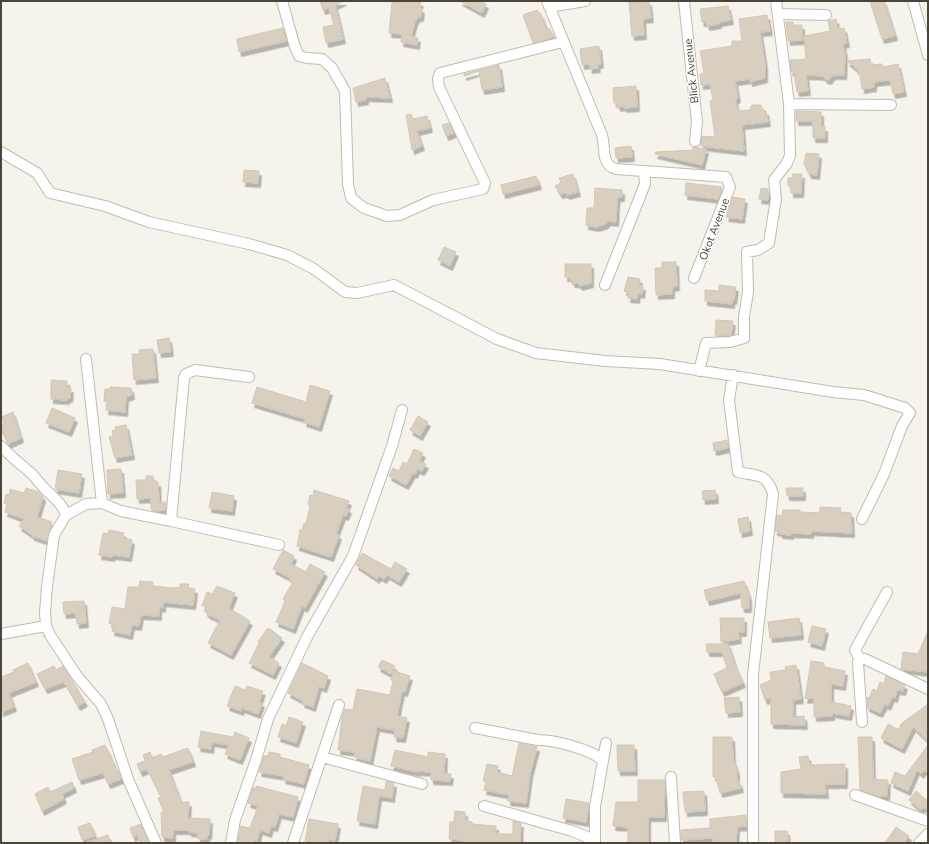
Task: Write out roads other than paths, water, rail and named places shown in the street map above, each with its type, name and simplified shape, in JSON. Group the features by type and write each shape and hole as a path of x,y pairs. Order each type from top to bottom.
{"street":[{"path":"282,1 299,56 307,58 322,58 332,68 345,91 348,184 350,198 364,208 387,216 400,215 433,200 483,189 485,183 439,87 438,79 440,73 563,42"},
{"path":"585,1 548,4 602,135 605,148 603,156 608,164 616,169 644,171 645,184 605,285"},
{"name":"Blick Avenue","path":"684,1 697,122 695,142"},
{"path":"699,370 706,343 730,342 744,338 744,317 748,292 747,252 758,250 769,243 776,199 774,180 787,163 790,155 789,104 776,1"},
{"path":"913,1 928,55"},
{"path":"778,14 826,15"},
{"path":"789,104 891,105"},
{"path":"1,152 37,173 50,193 105,206 150,222 249,244 287,255 314,269 345,292 368,292 394,285 497,339 536,353 605,361 660,364 833,392 864,395 905,408 910,413 902,426 884,474 862,519"},
{"name":"Okot Avenue","path":"644,171 726,177 729,180 730,187 694,278"},
{"path":"86,359 102,503"},
{"path":"171,521 184,378 186,374 195,370 249,377"},
{"path":"732,375 729,400 738,472 764,478 770,482 773,494 753,675 753,843"},
{"path":"231,843 235,820 256,760 268,719 307,637 353,556 392,446 402,410"},
{"path":"1,446 58,500 64,508 66,515"},
{"path":"156,843 128,779 108,719 100,704 77,676 46,626 45,613 47,586 54,535 66,515 86,504 102,503 121,511 279,545"},
{"path":"862,722 858,662 860,659 856,650 887,592"},
{"path":"1,634 46,626"},
{"path":"860,659 865,659 928,689"},
{"path":"293,843 338,705"},
{"path":"475,728 538,740 548,740 593,753 603,760"},
{"path":"594,843 595,807 606,743"},
{"path":"322,757 422,784"},
{"path":"671,777 675,843"},
{"path":"855,795 928,821"},
{"path":"484,806 572,831 587,837 594,843"},
{"path":"918,843 928,834"}]}
